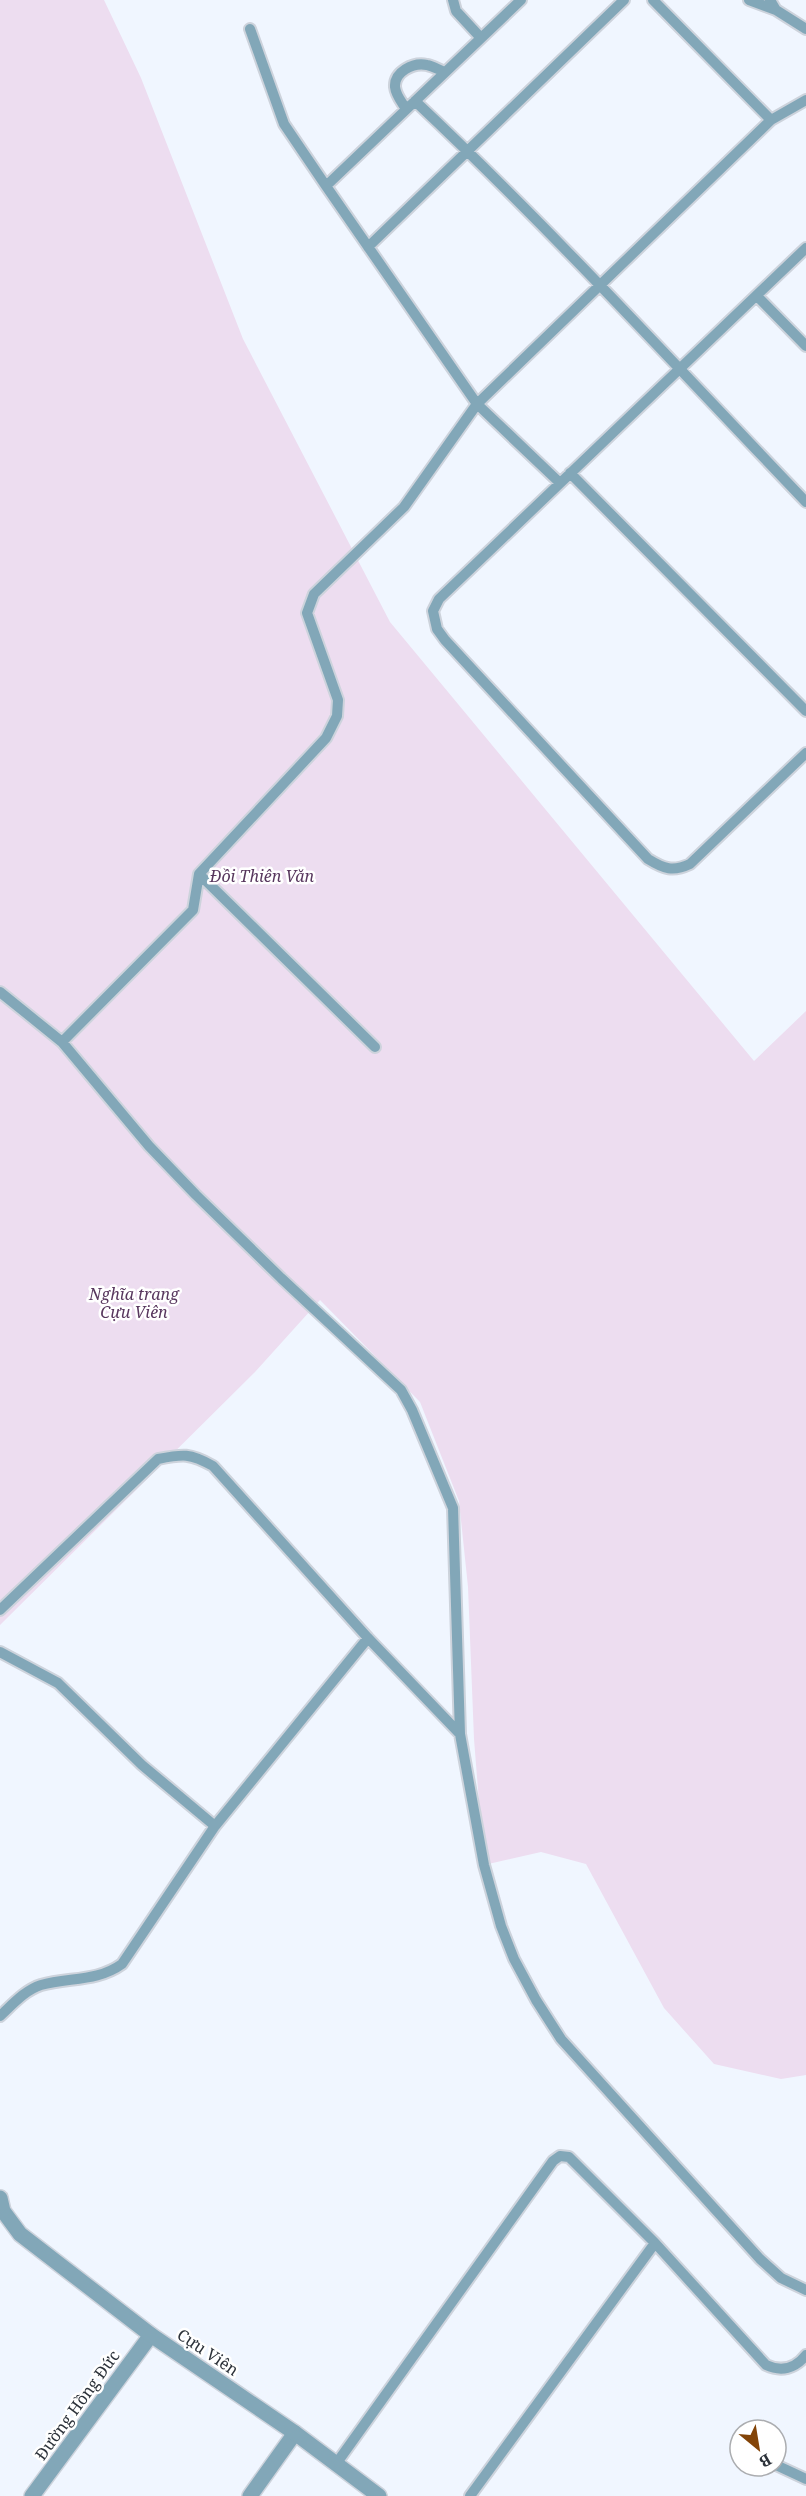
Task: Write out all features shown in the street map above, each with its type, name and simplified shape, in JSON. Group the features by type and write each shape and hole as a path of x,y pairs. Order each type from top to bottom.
{"street":[{"name":"Cựu Viên","path":"0,2198 3,2211 20,2234 151,2335 295,2433 380,2496"},
{"name":"Đường Hồng Đức","path":"32,2496 151,2335"},
{"path":"250,2496 295,2433"}],"lane":[{"path":"453,0 456,11 481,38"},
{"path":"326,186 521,0"},
{"path":"369,247 624,0"},
{"path":"653,0 771,120"},
{"path":"749,0 773,5 806,29"},
{"path":"250,29 284,124 326,186 477,404 560,483"},
{"path":"406,109 395,87 396,79 401,72 416,64 426,64 445,72"},
{"path":"62,1042 193,910 199,874 326,738 337,716 338,700 307,613 314,594 404,507 477,404 771,120 806,100"},
{"path":"415,101 469,151 600,284 806,502"},
{"path":"806,249 439,599 433,611 437,629 445,640 648,860 659,866 677,870 690,864 806,753"},
{"path":"758,297 806,346"},
{"path":"570,473 806,711"},
{"path":"199,874 375,1047"},
{"path":"0,992 62,1042 149,1146 196,1195 400,1390 412,1410 453,1508 460,1734 490,1885 514,1959 561,2039 760,2259 781,2278 806,2290"},
{"path":"0,1610 158,1459 185,1454 213,1466 368,1638 460,1734"},
{"path":"0,2016 31,1990 42,1985 99,1977 122,1964 215,1826 368,1638"},
{"path":"0,1652 58,1683 142,1765 215,1826"},
{"path":"336,2464 553,2161 560,2156 570,2157 655,2243 766,2365 776,2369 790,2368 806,2355"},
{"path":"470,2496 655,2243"},
{"path":"788,2471 806,2479"}],"green space":[{"name":"Đồi Thiên Văn","path":"0,0 104,0 141,78 243,339 390,622 754,1061 806,1011 806,2075 781,2079 714,2064 664,2008 586,1864 541,1852 484,1865 474,1739 468,1587 459,1501 420,1402 320,1300 255,1372 0,1625"}],"park label":[{"name":"Nghĩa trang Cựu Viên","path":"134,1303"}]}
